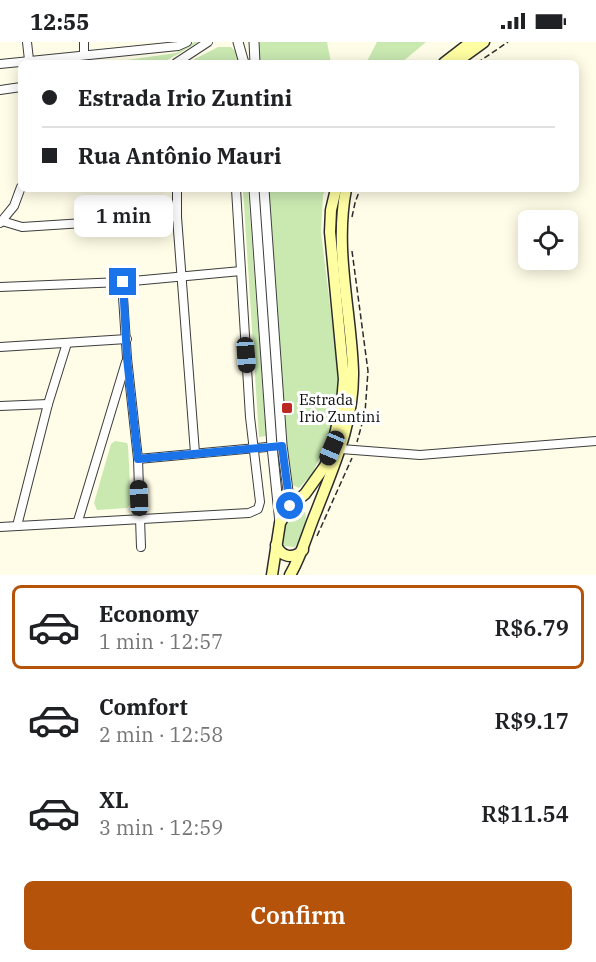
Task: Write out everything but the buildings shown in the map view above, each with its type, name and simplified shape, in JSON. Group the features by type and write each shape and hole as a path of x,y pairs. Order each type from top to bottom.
{"main road":[{"path":"448,60 471,42"},
{"path":"459,60 484,42"},
{"path":"272,575 280,523 325,466 332,448 342,403 344,379 330,232 331,210 335,192"},
{"path":"290,575 303,550 341,449 353,389 341,255 342,208 345,192"},
{"path":"292,505 304,504 315,514"},
{"path":"276,545 285,555 295,556 303,550"}],"street":[{"path":"27,42 29,60 110,53 139,46 178,46 187,42"},
{"path":"84,42 84,55"},
{"path":"181,60 208,42"},
{"path":"238,42 243,60"},
{"path":"254,42 255,60"},
{"path":"110,53 111,60"},
{"path":"0,64 18,62"},
{"path":"0,90 18,87"},
{"path":"19,192 14,206 1,222 22,227 177,217"},
{"path":"177,192 195,453"},
{"path":"0,526 249,513 258,508 260,502 250,417 236,192"},
{"path":"254,192 272,446 280,523"},
{"path":"264,192 282,446 292,505"},
{"path":"0,287 123,282 241,271"},
{"path":"123,282 127,358 138,459 141,548"},
{"path":"0,348 127,339"},
{"path":"17,526 48,404 67,343"},
{"path":"78,521 127,358"},
{"path":"0,406 48,404"},
{"path":"341,449 420,455 596,441"},
{"path":"138,459 282,446"}],"path":[{"path":"481,60 508,42"}],"green space":[{"path":"194,42 199,42 167,60 127,60 176,53"},
{"path":"258,42 327,42 330,60 260,60"},
{"path":"377,42 426,42 405,60 368,60"},
{"path":"218,47 231,47 238,54 239,60 193,60"},
{"path":"243,192 248,192 266,436 259,437"},
{"path":"269,192 324,192 321,232 339,378 335,411 327,442 312,474 299,488 290,484"},
{"path":"115,441 127,443 128,446 131,504 127,508 97,510 94,503 111,444"},
{"path":"298,509 305,512 306,516 302,535 295,547 283,546 282,536 287,519"}],"place":[{"name":"Estrada Irio Zuntini","path":"287,408"}],"route":[{"path":"123,282 127,358 138,459 282,446 290,506"}]}
